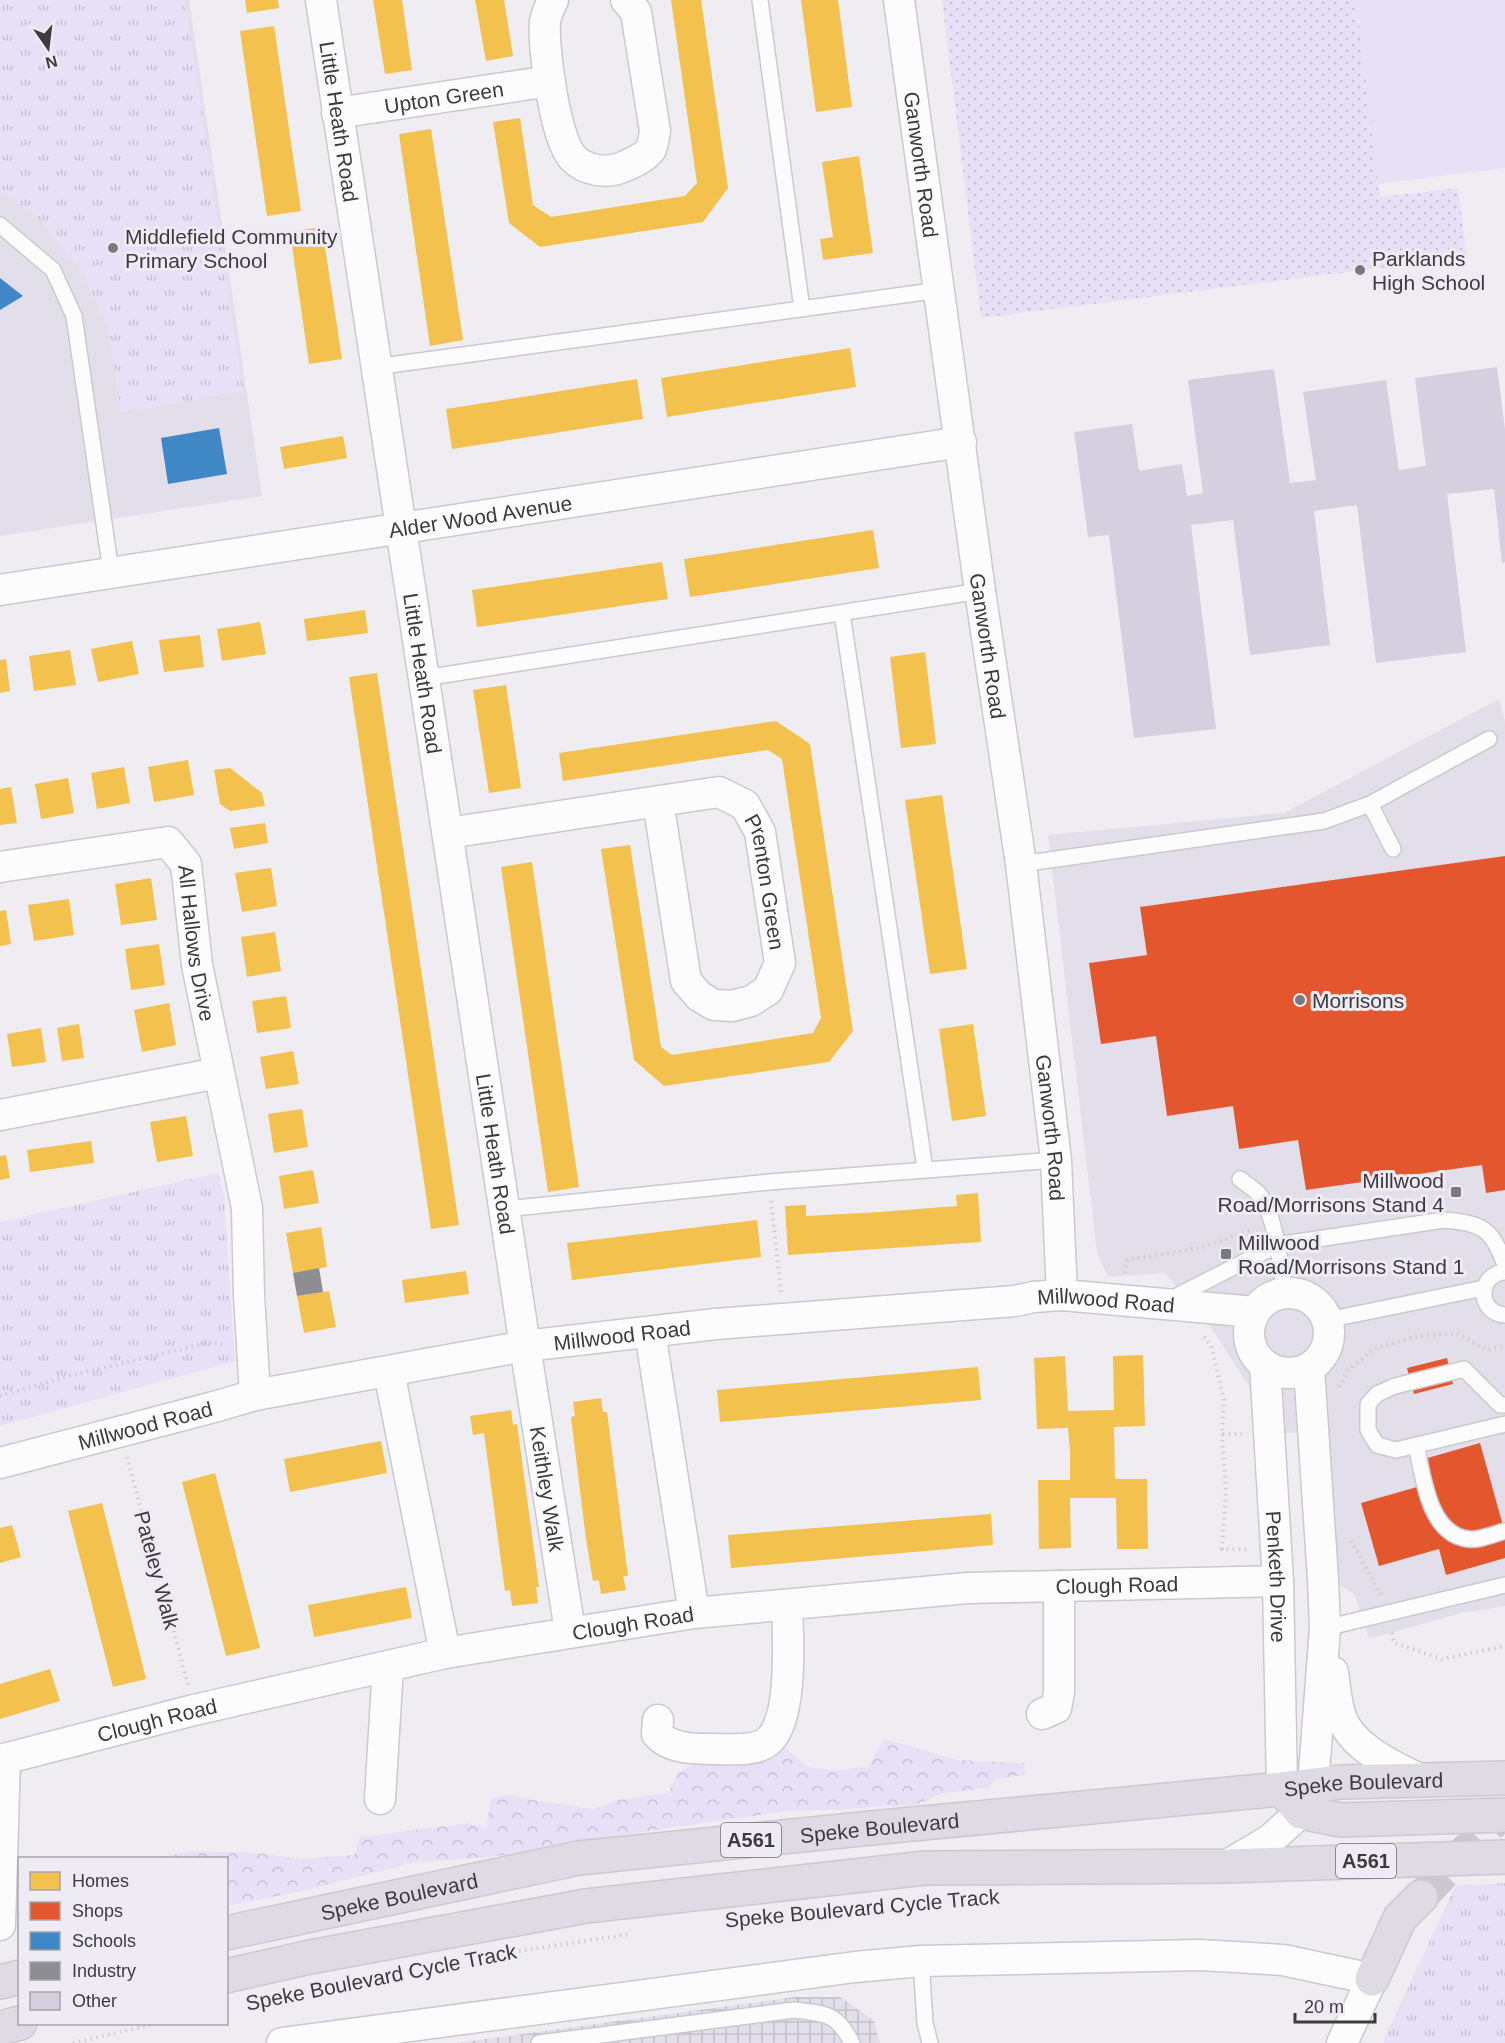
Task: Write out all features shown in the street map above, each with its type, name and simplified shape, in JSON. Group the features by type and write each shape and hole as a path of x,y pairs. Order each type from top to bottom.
{"highway":[{"name":"Speke Boulevard","path":"228,1933 579,1858 871,1828 1299,1796 1341,1782 1505,1778"},
{"name":"A561","path":"1299,1796 1341,1820 1505,1815"},
{"name":"Speke Boulevard","path":"228,1976 310,1957 586,1906 925,1868 1226,1866 1505,1857"},
{"path":"1372,1978 1401,1918 1421,1896"},
{"path":"0,1982 18,1978"},
{"path":"0,2028 18,2024"}],"street":[{"name":"Little Heath Road","path":"321,0 525,1346"},
{"path":"553,0 545,20 553,101 572,157 586,168 602,171 620,168 635,162 651,149 655,131 636,12 626,0"},
{"name":"Ganworth Road","path":"898,0 980,591 1021,864 1056,1160 1062,1295"},
{"name":"Upton Green","path":"337,113 550,81"},
{"name":"Alder Wood Avenue","path":"0,590 961,442"},
{"name":"Prenton Green","path":"448,833 658,801 719,792 745,805 760,832 780,963 768,990 751,1001 732,1006 714,1005 699,996 686,981 658,801"},
{"name":"All Hallows Drive","path":"0,867 168,843 186,864 197,965 247,1208 255,1395"},
{"path":"0,1116 218,1073"},
{"path":"1255,1312 1264,1302 1285,1293 1299,1294 1312,1300 1322,1309 1327,1320 1329,1333 1327,1347 1309,1368 1296,1372 1282,1372 1265,1365"},
{"name":"Millwood Road","path":"0,1463 255,1395 525,1346 716,1324 1015,1301 1062,1295 1255,1312"},
{"name":"Penketh Drive","path":"1255,1312 1249,1328 1250,1341 1256,1354 1265,1365 1278,1581 1299,1796"},
{"path":"650,1332 694,1613"},
{"name":"Keithley Walk","path":"525,1346 570,1631"},
{"path":"1309,1368 1325,1628 1340,1716 1358,1742 1388,1764 1422,1780"},
{"path":"389,1372 445,1653"},
{"name":"Clough Road","path":"2,1760 194,1710 445,1653 570,1631 694,1613 968,1588 1278,1581"},
{"path":"1042,1714 1056,1708 1059,1693 1059,1586"},
{"path":"658,1720 657,1734 665,1742 682,1746 726,1749 752,1748 766,1743 776,1732 790,1670 788,1605"},
{"path":"1226,1866 1270,1840 1299,1796 1325,1628"},
{"path":"381,1799 388,1666"},
{"path":"0,1924 2,1760"},
{"path":"282,2043 855,1967 921,1961 1200,1955 1283,1960 1372,1978 1342,2043"}],"lane":[{"path":"760,0 802,309"},
{"path":"0,225 52,270 74,316 111,572"},
{"path":"375,368 940,290"},
{"path":"424,678 980,591"},
{"path":"842,613 925,1170"},
{"path":"1021,864 1324,821 1370,804 1489,739"},
{"path":"1370,804 1393,849"},
{"path":"505,1209 770,1182 1056,1160"},
{"path":"1240,1179 1260,1194 1268,1210 1285,1293"},
{"path":"1162,1304 1277,1245 1444,1220 1471,1222 1491,1235 1505,1265"},
{"path":"1505,1272 1493,1275 1484,1288 1484,1301 1488,1307 1494,1312 1505,1315"},
{"path":"1327,1320 1484,1288"},
{"path":"1505,1405 1500,1405 1464,1369 1395,1386 1377,1394 1368,1404 1368,1430 1377,1445 1396,1450 1505,1424"},
{"path":"1416,1445 1428,1497 1439,1522 1452,1533 1468,1540 1505,1531"},
{"path":"1325,1628 1505,1585"},
{"path":"921,1961 925,2023 930,2043"},
{"path":"539,2043 794,2010 829,2014 846,2032 852,2043"}],"path":[{"path":"770,1182 784,1318"},
{"path":"0,1396 61,1378 211,1342 252,1351"},
{"name":"Pateley Walk","path":"120,1431 194,1710"},
{"path":"1349,1534 1351,1545 1383,1598 1389,1613 1394,1643 1442,1659 1505,1646"},
{"name":"Speke Boulevard Cycle Track","path":"911,1902 935,1900"},
{"name":"Speke Boulevard Cycle Track","path":"517,1952 632,1933"},
{"path":"73,2043 151,2025"}],"shaded area":[{"name":"Middlefield Community Primary School","path":"0,0 189,0 262,496 0,536"},
{"path":"1499,699 1505,722 1505,1606 1461,1613 1369,1639 1355,1595 1337,1583 1327,1431 1260,1434 1249,1386 1212,1329 1165,1273 1108,1277 1097,1253 1048,835 1284,813"},
{"path":"795,1997 840,1997 874,2021 880,2043 456,2043"}],"green space":[{"path":"0,0 185,0 243,391 121,413 108,326 79,268 32,212 0,192"},
{"path":"942,0 1356,0 1380,197 1458,188 1467,257 981,318"},
{"path":"1356,0 1505,0 1505,168 1378,184"},
{"path":"218,1173 224,1196 235,1361 0,1426 0,1222"},
{"path":"883,1740 957,1760 1024,1763 1026,1775 994,1779 990,1788 943,1793 915,1805 794,1810 491,1857 416,1862 306,1890 228,1906 228,1857 163,1857 192,1851 257,1853 301,1859 354,1855 360,1837 468,1823 486,1828 491,1799 506,1794 593,1809 618,1800 669,1793 676,1775 706,1756 767,1756 784,1746 807,1767 837,1770 869,1766"},
{"path":"1505,1883 1505,2043 1384,2043 1455,1886"}],"building: Homes":[{"path":"245,0 278,0 279,8 247,13"},
{"path":"373,0 402,0 412,70 385,74"},
{"path":"475,0 504,0 513,56 486,61"},
{"path":"671,0 701,0 728,188 703,222 540,247 509,223 493,122 520,118 533,205 551,217 685,196 697,183"},
{"path":"801,0 838,0 852,107 816,112"},
{"path":"274,26 301,211 267,216 240,31"},
{"path":"431,129 463,340 430,346 399,134"},
{"path":"859,156 873,253 823,260 820,239 833,237 822,162"},
{"path":"322,227 342,359 309,364 290,232"},
{"path":"850,348 856,387 667,417 661,378"},
{"path":"637,379 643,419 452,449 446,409"},
{"path":"343,436 347,458 284,469 280,447"},
{"path":"873,530 879,568 690,597 684,559"},
{"path":"662,562 668,599 477,627 472,590"},
{"path":"365,610 368,633 307,641 304,619"},
{"path":"260,622 266,654 222,661 217,629"},
{"path":"200,635 204,667 164,672 159,640"},
{"path":"132,641 139,674 98,682 91,649"},
{"path":"70,650 76,685 34,691 29,656"},
{"path":"925,652 936,744 901,748 890,657"},
{"path":"6,659 10,691 0,693 0,660"},
{"path":"377,673 459,1225 431,1229 349,677"},
{"path":"506,685 521,788 489,793 473,690"},
{"path":"776,721 810,744 853,1031 829,1062 664,1086 634,1060 601,849 630,845 661,1047 672,1055 813,1033 821,1018 782,759 768,750 563,781 559,753"},
{"path":"188,760 194,795 154,802 148,767"},
{"path":"124,767 130,803 97,809 91,773"},
{"path":"230,768 262,793 265,806 230,811 220,804 214,770"},
{"path":"68,778 74,813 41,819 35,784"},
{"path":"11,787 17,823 0,825 0,789"},
{"path":"942,795 967,969 930,974 905,800"},
{"path":"265,823 268,843 234,849 230,828"},
{"path":"532,862 579,1187 548,1192 501,867"},
{"path":"271,868 277,906 242,912 235,873"},
{"path":"151,878 157,920 121,925 115,884"},
{"path":"69,899 74,935 34,941 28,905"},
{"path":"6,910 11,944 0,946 0,911"},
{"path":"275,932 281,971 247,977 241,937"},
{"path":"159,944 165,985 131,990 125,949"},
{"path":"286,996 291,1028 257,1033 252,1001"},
{"path":"169,1003 176,1045 142,1052 134,1010"},
{"path":"79,1024 84,1058 62,1061 57,1028"},
{"path":"973,1024 986,1116 952,1121 939,1029"},
{"path":"41,1028 46,1062 12,1067 7,1034"},
{"path":"293,1051 299,1084 266,1089 260,1057"},
{"path":"302,1109 308,1147 274,1153 268,1114"},
{"path":"186,1116 193,1156 157,1162 150,1122"},
{"path":"91,1141 94,1163 30,1172 27,1150"},
{"path":"6,1155 10,1178 0,1180 0,1156"},
{"path":"313,1170 319,1203 284,1209 279,1176"},
{"path":"978,1193 981,1242 788,1255 785,1206 806,1205 806,1216 880,1212 957,1206 956,1195"},
{"path":"757,1220 761,1257 572,1280 567,1243"},
{"path":"321,1227 327,1267 293,1273 286,1233"},
{"path":"466,1271 469,1294 405,1303 402,1280"},
{"path":"329,1291 336,1327 304,1333 297,1296"},
{"path":"1143,1355 1145,1426 1114,1427 1115,1479 1147,1479 1148,1549 1117,1549 1116,1498 1070,1498 1071,1548 1039,1549 1038,1480 1070,1480 1070,1451 1068,1428 1037,1429 1034,1358 1065,1356 1068,1411 1114,1410 1113,1356"},
{"path":"978,1367 981,1400 720,1422 717,1390"},
{"path":"601,1398 603,1412 607,1412 628,1576 623,1576 626,1590 601,1594 599,1580 593,1581 571,1417 575,1416 573,1402"},
{"path":"511,1410 513,1425 517,1424 539,1587 536,1587 538,1603 512,1606 510,1590 505,1591 484,1433 473,1435 470,1416"},
{"path":"381,1441 387,1473 290,1492 284,1459"},
{"path":"215,1473 260,1648 226,1656 182,1482"},
{"path":"102,1503 146,1679 113,1687 68,1511"},
{"path":"991,1514 993,1545 731,1568 728,1535"},
{"path":"12,1525 21,1557 0,1563 0,1528"},
{"path":"406,1587 412,1618 314,1637 308,1605"},
{"path":"50,1669 60,1701 0,1719 0,1684"}],"building: Shops":[{"name":"Morrisons","path":"1505,856 1505,1190 1486,1193 1482,1165 1306,1190 1298,1140 1239,1149 1233,1106 1167,1116 1156,1036 1101,1044 1089,963 1147,955 1140,907"},
{"path":"1447,1358 1453,1384 1414,1394 1407,1368"},
{"path":"1480,1443 1505,1533 1505,1558 1446,1575 1439,1549 1379,1566 1361,1503 1424,1485 1417,1461"}],"building: Schools":[{"path":"0,278 23,296 0,310"},
{"path":"219,428 227,474 168,484 161,438"}],"building: Industry":[{"path":"319,1268 323,1292 297,1296 293,1273"}],"building: Other":[{"path":"1497,367 1505,430 1505,562 1502,563 1494,489 1447,494 1466,652 1376,663 1357,505 1314,511 1330,645 1250,655 1233,520 1191,525 1216,729 1134,738 1109,535 1088,537 1074,432 1132,424 1139,471 1182,464 1187,496 1203,493 1188,380 1274,369 1290,483 1316,480 1303,392 1386,380 1399,470 1426,466 1415,378"}],"tunnel":[{"path":"1421,1897 1505,1810"}],"place":[{"name":"Middlefield Community Primary School","path":"113,248"},
{"name":"Parklands High School","path":"1360,270"},
{"name":"Morrisons","path":"1300,1000"},
{"name":"Millwood Road/Morrisons Stand 4","path":"1456,1192"},
{"name":"Millwood Road/Morrisons Stand 1","path":"1226,1254"}]}
